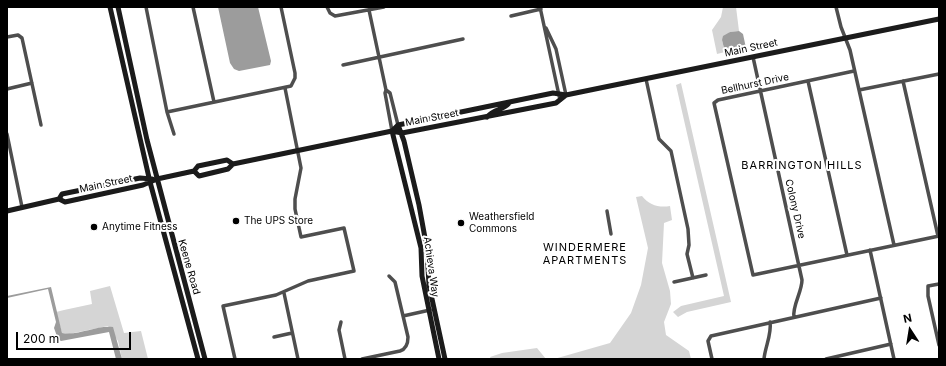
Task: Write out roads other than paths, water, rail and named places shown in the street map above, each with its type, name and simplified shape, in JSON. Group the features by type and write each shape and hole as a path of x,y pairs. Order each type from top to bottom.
{"main road":[{"name":"Keene Road","path":"110,7 150,180 198,359"},
{"name":"Keene Road","path":"118,7 157,179 205,359"},
{"name":"Main Street","path":"392,131 398,125 509,102 558,94 566,95 939,19"},
{"name":"Main Street","path":"194,171 199,176 228,169 233,164 298,150 392,131 402,133 556,103 566,95"},
{"path":"487,117 492,112 506,106 509,102"},
{"name":"Achieva Way","path":"398,125 402,133 419,205 427,249 429,285 445,359"},
{"name":"Achieva Way","path":"392,131 421,248 422,276 439,359"},
{"name":"Main Street","path":"59,199 62,194 140,178 150,180 157,179 194,171 198,166 227,160 233,164"},
{"name":"Main Street","path":"7,210 59,199 65,202 144,185 150,180"}],"street":[{"path":"146,7 167,112 174,134"},
{"path":"193,7 214,102"},
{"path":"167,112 285,88 294,83 295,73 281,7"},
{"path":"327,7 335,16 384,7"},
{"path":"836,7 859,90 894,245"},
{"path":"511,16 541,8 546,26 556,49 566,95"},
{"path":"369,10 386,90 385,93 392,131"},
{"path":"546,26 548,48 560,100"},
{"path":"7,37 18,36 22,38 42,125"},
{"path":"343,65 463,39"},
{"name":"Colony Drive","path":"753,57 799,265 802,288 794,311 794,317"},
{"name":"Bellhurst Drive","path":"799,265 753,274 714,103 854,71"},
{"path":"859,90 939,74"},
{"path":"646,79 659,139 671,151 688,229 689,245 687,254 693,278"},
{"path":"808,81 847,255"},
{"path":"799,265 938,236 903,81"},
{"path":"7,89 32,83"},
{"path":"235,359 223,306 284,292 308,281 354,272 344,228 301,237 295,209 295,199 301,168 285,88"},
{"path":"386,90 390,93 398,125"},
{"path":"7,134 22,207"},
{"path":"607,211 611,234"},
{"path":"870,250 894,359"},
{"path":"674,282 706,275"},
{"path":"362,359 400,351 404,348 408,340 395,282 389,276"},
{"path":"939,284 928,286 928,296 939,345"},
{"path":"284,292 298,359"},
{"path":"712,359 709,337 881,298"},
{"path":"402,316 434,308"},
{"path":"341,322 339,330 345,359"},
{"path":"764,359 765,349 771,329 770,322"},
{"path":"274,337 292,333"},
{"path":"826,359 891,344"}],"place":[{"name":"The UPS Store","path":"236,221"},
{"name":"Weathersfield Commons","path":"461,223"},
{"name":"Anytime Fitness","path":"94,227"}],"district":[{"name":"BARRINGTON HILLS","path":"802,166"},
{"name":"WINDERMERE APARTMENTS","path":"585,254"}]}
